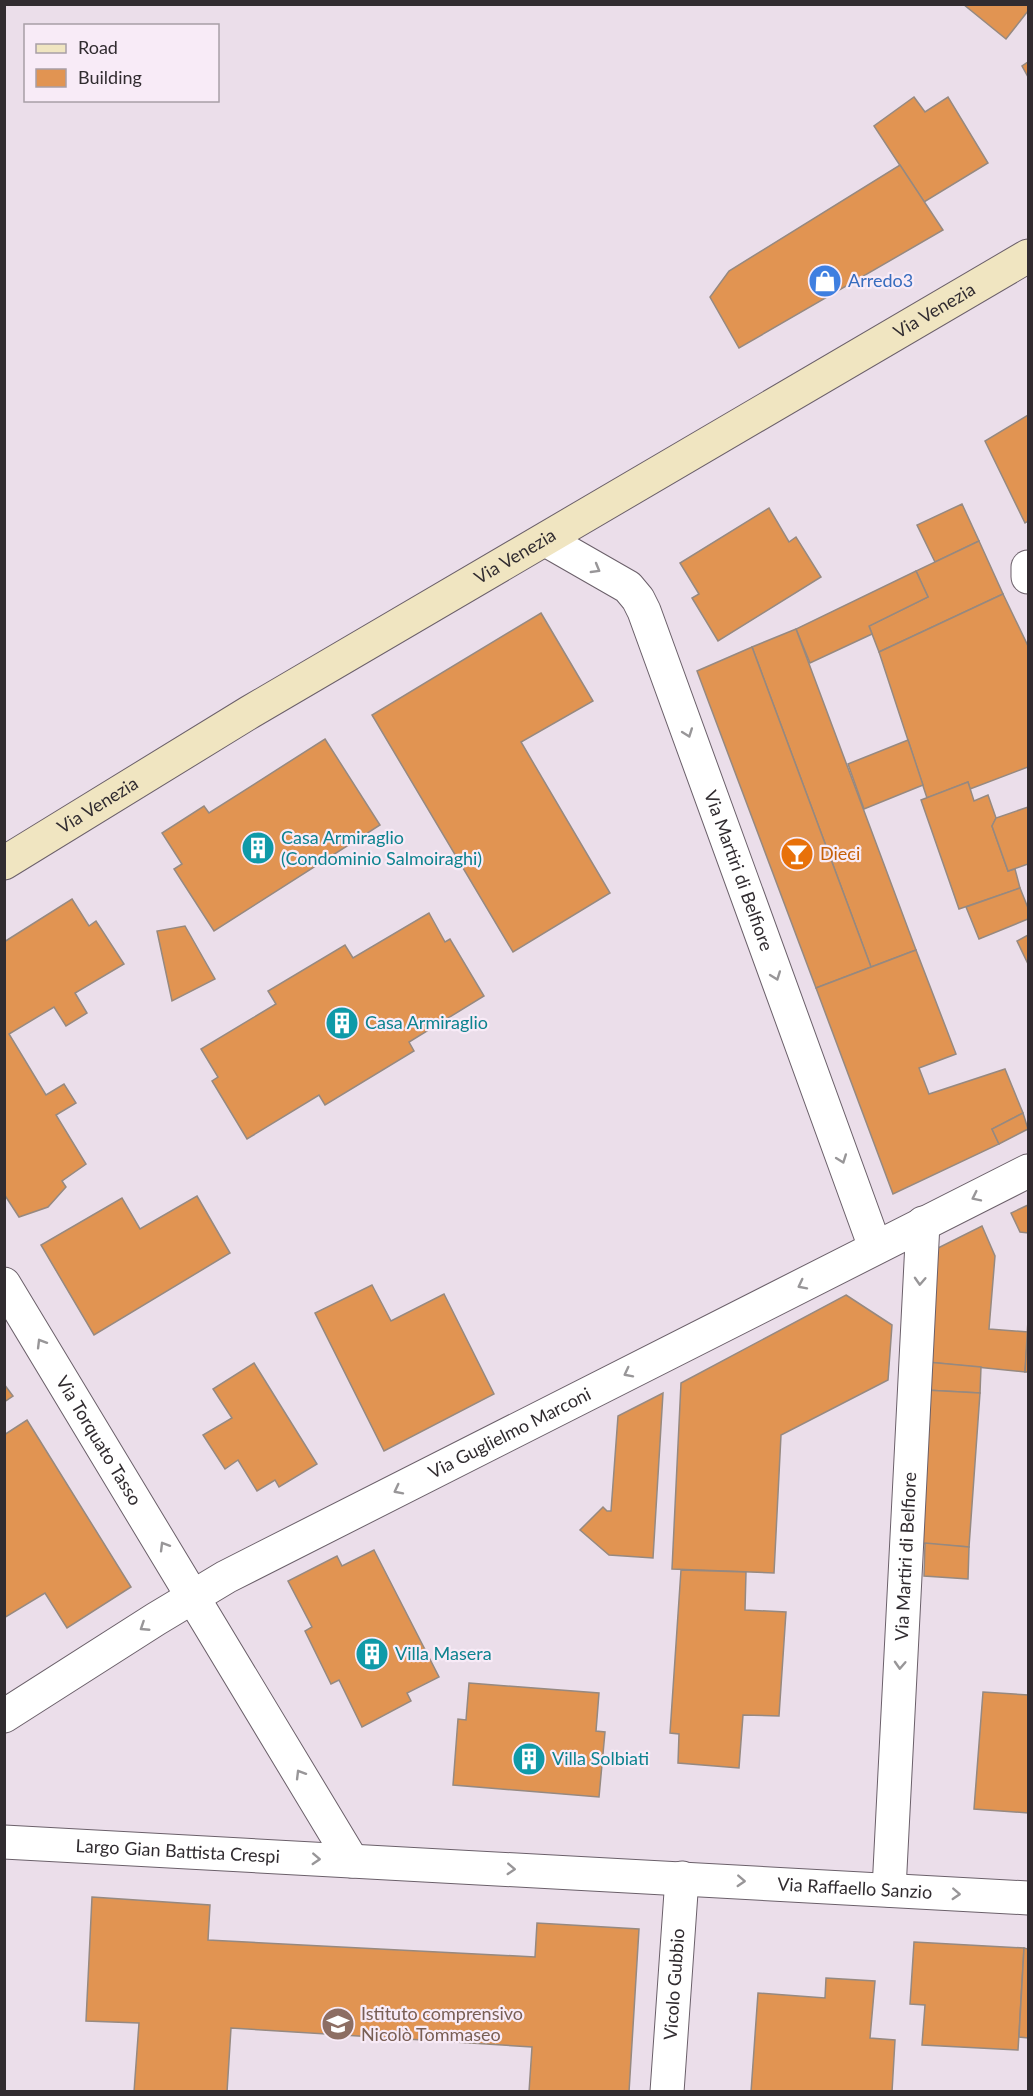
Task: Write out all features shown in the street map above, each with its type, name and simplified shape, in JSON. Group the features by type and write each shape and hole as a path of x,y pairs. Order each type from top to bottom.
{"street":[{"name":"Via Venezia","path":"4,863 250,711 1029,256"},
{"name":"Via Martiri di Belfiore","path":"546,540 628,587 638,598 875,1247"},
{"path":"1029,567 1029,577"},
{"name":"Via Guglielmo Marconi","path":"4,1716 232,1574 1029,1171"},
{"name":"Via Martiri di Belfiore","path":"888,1890 923,1223"},
{"name":"Via Torquato Tasso","path":"4,1284 194,1596"},
{"path":"194,1596 352,1861"},
{"name":"Largo Gian Battista Crespi","path":"4,1842 682,1878"},
{"name":"Via Raffaello Sanzio","path":"682,1878 1029,1898"},
{"name":"Vicolo Gubbio","path":"667,2091 682,1878"}],"building":[{"path":"963,4 1028,4 1028,11 1006,39"},
{"path":"1028,62 1028,77 1022,66"},
{"path":"914,97 925,112 948,97 988,163 924,202 874,126"},
{"path":"900,165 943,230 739,348 710,297 729,271"},
{"path":"1028,415 1028,521 1025,523 985,441"},
{"path":"962,504 979,541 935,562 917,525"},
{"path":"769,508 789,542 796,537 821,577 718,641 692,598 699,594 680,563"},
{"path":"979,541 1003,594 879,652 869,626 928,597 916,571"},
{"path":"916,571 928,597 869,626 872,634 810,663 796,629"},
{"path":"1003,594 1028,646 1028,767 970,789 968,782 927,798 879,652"},
{"path":"541,613 593,701 521,742 610,893 513,952 372,715"},
{"path":"796,629 916,950 871,967 752,647"},
{"name":"Dieci","path":"752,647 871,967 816,988 697,671"},
{"name":"Casa Armiraglio (Condominio Salmoiraghi)","path":"325,739 380,825 214,931 174,869 182,864 162,833 204,806 209,813"},
{"path":"908,740 923,785 864,809 848,764"},
{"path":"968,782 974,801 988,795 996,818 992,826 1008,871 1015,869 1020,888 959,909 921,800"},
{"path":"1028,807 1028,864 1008,871 992,826 996,818"},
{"path":"1020,888 1028,908 1028,919 979,939 966,907"},
{"path":"72,899 89,926 96,921 124,964 75,993 87,1013 66,1026 54,1007 9,1034 46,1095 64,1084 76,1103 56,1115 86,1164 62,1181 66,1187 48,1207 19,1217 4,1194 4,942"},
{"name":"Casa Armiraglio","path":"429,913 445,942 450,939 484,996 409,1042 414,1051 325,1105 319,1095 247,1139 212,1081 218,1077 201,1049 276,1004 268,991 345,945 353,958"},
{"path":"185,926 215,979 172,1001 157,931"},
{"path":"1028,935 1028,964 1017,941"},
{"path":"916,950 956,1054 919,1068 929,1094 1005,1069 1023,1113 992,1129 999,1144 893,1194 816,988"},
{"path":"1023,1113 1028,1129 999,1144 992,1129"},
{"path":"197,1196 230,1253 94,1335 41,1245 122,1198 140,1229"},
{"path":"1028,1205 1028,1233 1020,1232 1011,1213"},
{"path":"982,1226 995,1256 989,1329 1028,1332 1025,1372 927,1362 936,1249"},
{"path":"372,1285 391,1321 444,1294 494,1394 384,1451 315,1313"},
{"path":"846,1295 892,1325 888,1380 781,1435 774,1573 672,1569 681,1383"},
{"path":"1028,1320 1028,1372 1025,1372"},
{"path":"927,1362 981,1367 980,1393 925,1390"},
{"path":"254,1363 317,1464 279,1487 275,1480 257,1491 238,1460 225,1469 203,1435 232,1418 213,1389"},
{"path":"4,1384 13,1396 4,1402"},
{"path":"925,1390 980,1393 969,1547 914,1543"},
{"path":"663,1393 653,1558 609,1555 580,1530 603,1507 611,1511 618,1416"},
{"path":"27,1420 131,1587 67,1628 45,1593 4,1618 4,1435"},
{"path":"925,1543 969,1547 968,1579 924,1576"},
{"name":"Villa Masera","path":"374,1550 439,1677 407,1693 411,1701 362,1727 339,1680 331,1684 305,1631 312,1627 288,1581 337,1556 342,1566"},
{"path":"681,1570 746,1572 745,1610 786,1612 779,1716 743,1715 739,1768 678,1763 679,1734 670,1733"},
{"name":"Villa Solbiati","path":"469,1683 599,1693 596,1731 605,1732 599,1797 453,1785 458,1719 466,1720"},
{"path":"983,1692 1028,1695 1028,1813 974,1809"},
{"name":"Istituto comprensivo Nicolò Tommaseo","path":"92,1897 210,1905 208,1940 535,1957 537,1923 639,1929 629,2092 529,2092 532,2047 231,2028 227,2092 134,2092 139,2023 86,2021"},
{"path":"914,1942 1024,1948 1018,2050 922,2045 925,2005 910,2004"},
{"path":"1024,1948 1028,1949 1028,2038 1019,2037"},
{"path":"826,1978 875,1981 870,2038 895,2040 892,2092 751,2092 758,1993 825,1998"}],"place":[{"name":"Arredo3","path":"825,281"},
{"name":"Casa Armiraglio (Condominio Salmoiraghi)","path":"258,848"},
{"name":"Dieci","path":"797,854"},
{"name":"Casa Armiraglio","path":"342,1023"},
{"name":"Villa Masera","path":"372,1654"},
{"name":"Villa Solbiati","path":"529,1759"},
{"name":"Istituto comprensivo Nicolò Tommaseo","path":"338,2024"}]}
